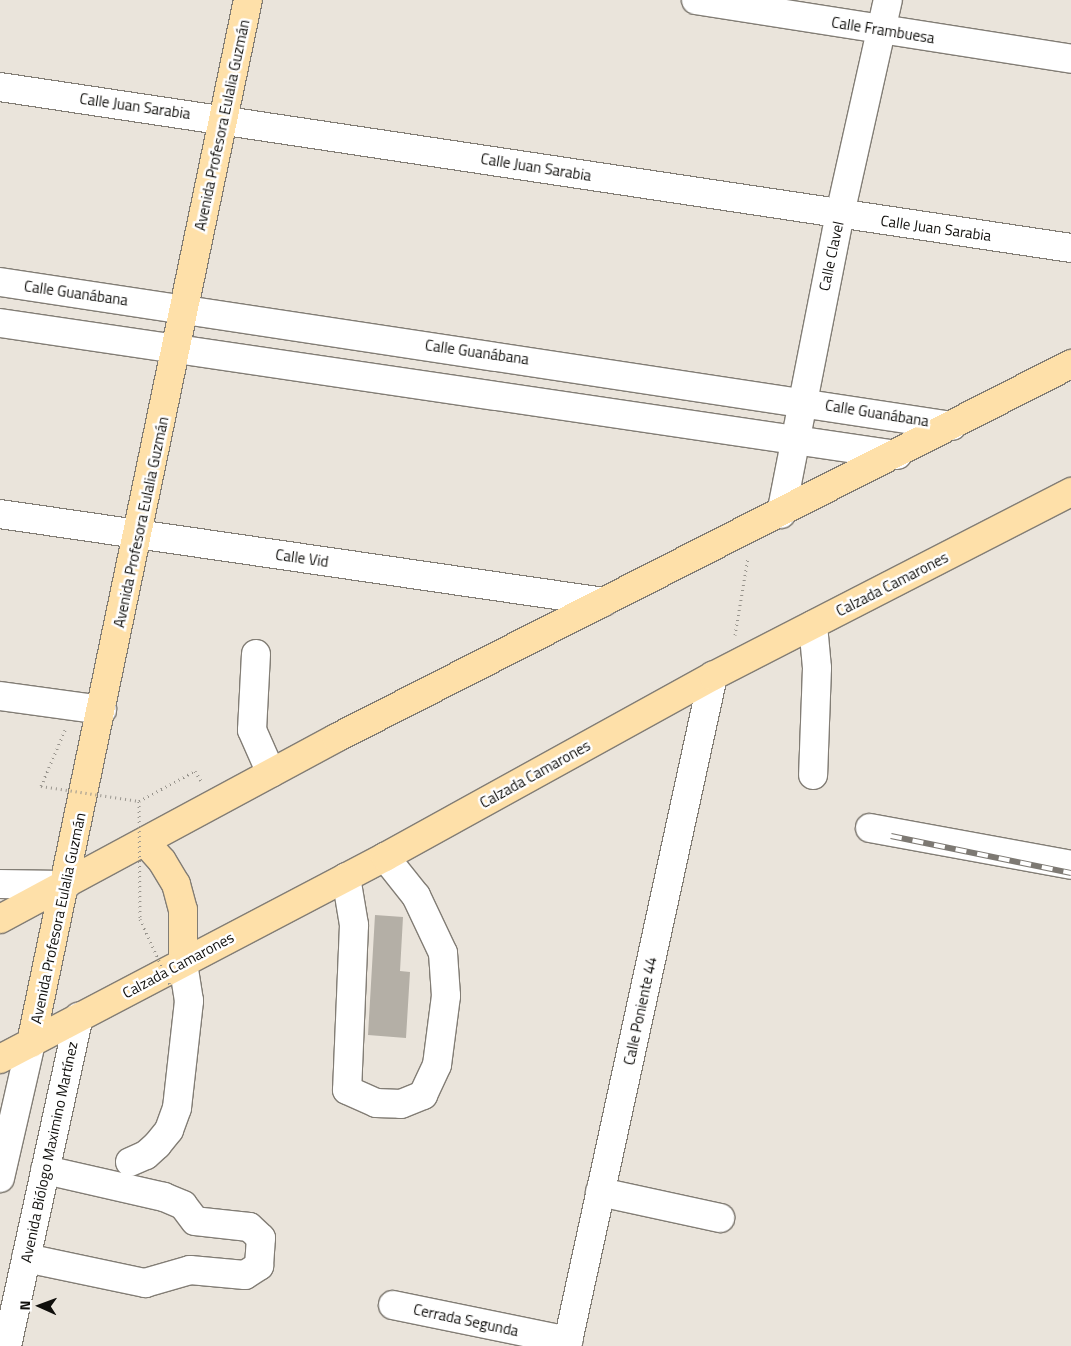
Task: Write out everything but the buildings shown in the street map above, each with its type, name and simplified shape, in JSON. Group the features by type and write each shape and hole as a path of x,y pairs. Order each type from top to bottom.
{"main road":[{"name":"Avenida Profesora Eulalia Guzmán","path":"31,1043 66,886 88,709 138,534 248,0"},
{"path":"0,919 66,886 271,773 604,602 781,514 1071,364"},
{"name":"Calzada Camarones","path":"0,1058 385,857 721,672 1071,492"},
{"path":"145,842 162,861 176,884 183,910 183,962"}],"street":[{"name":"Calle Frambuesa","path":"696,0 1071,59"},
{"name":"Calle Clavel","path":"781,514 801,401 840,214 888,0"},
{"name":"Calle Juan Sarabia","path":"0,87 224,119 1071,248"},
{"name":"Calle Guanábana","path":"0,282 502,355 952,426"},
{"path":"0,323 497,394 897,454"},
{"path":"497,394 502,355"},
{"name":"Calle Vid","path":"0,514 604,602"},
{"path":"813,625 817,668 813,775"},
{"path":"256,654 252,730 271,773"},
{"name":"Calle Poniente 44","path":"567,1344 600,1192 721,672"},
{"path":"0,696 88,709"},
{"path":"870,828 1071,865"},
{"path":"346,877 354,925 347,1090 376,1103 401,1104 423,1095 437,1065 446,996 443,953 416,896 385,857"},
{"path":"0,884 66,886"},
{"path":"130,1162 146,1155 157,1145 169,1130 178,1108 189,1001 183,962"},
{"name":"Avenida Biólogo Maximino Martínez","path":"7,1346 79,1017"},
{"path":"0,1178 31,1043"},
{"path":"26,1258 145,1283 190,1270 245,1275 259,1266 261,1238 249,1227 195,1220 183,1205 164,1196 46,1170"},
{"path":"600,1192 720,1218"},
{"name":"Cerrada Segunda","path":"393,1305 567,1344"}],"path":[{"path":"721,672 752,527"},
{"path":"88,709 41,786 139,801 195,772"},
{"path":"139,801 140,919 171,987"}],"railway":[{"path":"891,836 1071,873"}]}
